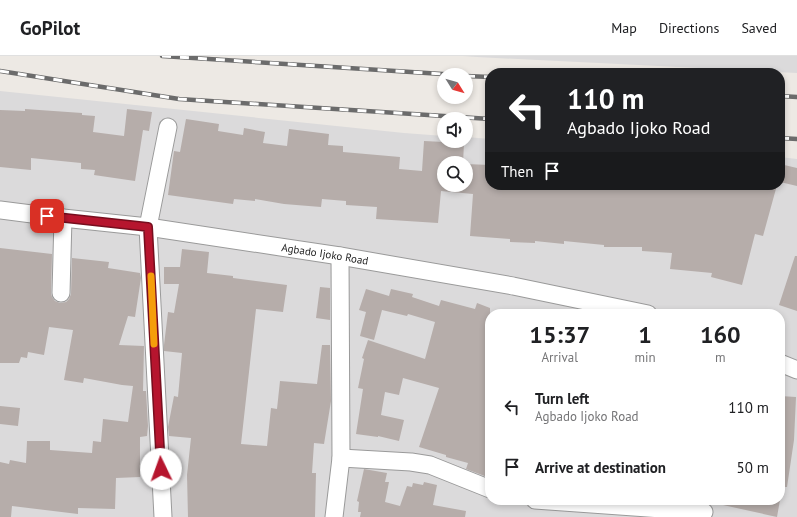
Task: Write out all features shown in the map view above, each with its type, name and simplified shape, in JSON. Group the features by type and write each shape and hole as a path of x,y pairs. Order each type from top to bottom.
{"street":[{"path":"163,517 148,227 168,127"},
{"name":"Agbado Ijoko Road","path":"0,210 148,227 340,256 513,286 624,309"},
{"path":"61,293 63,218"},
{"path":"334,517 341,458 340,256"},
{"path":"785,365 797,370"},
{"path":"341,458 411,462 430,465 485,487"},
{"path":"605,505 704,512"}],"shaded area":[{"path":"463,56 797,56 797,73 785,72 785,68 697,68"},
{"path":"0,91 437,135 437,148 473,148 473,138 485,139 485,190 785,190 785,158 797,159 797,517 0,517"}],"building":[{"path":"25,109 82,113 82,115 95,116 93,132 124,136 127,109 152,112 149,131 143,130 135,181 94,175 95,170 81,169 81,163 31,158 31,170 0,167 0,110 25,111"},
{"path":"186,119 219,124 218,131 243,135 244,128 265,132 263,143 287,146 289,129 329,134 328,145 343,146 343,152 400,157 399,169 422,171 424,141 437,142 437,148 464,148 463,156 437,156 437,192 441,192 438,223 376,219 377,207 346,205 346,201 322,199 321,207 284,204 255,199 255,201 234,199 233,204 168,195 174,151 180,152"},
{"path":"473,164 485,165 485,190 776,190 763,236 755,234 742,285 711,277 712,273 670,269 672,253 642,251 642,247 604,247 604,245 564,241 564,244 535,241 535,243 510,242 510,239 470,236 473,194 452,192 473,192"},
{"path":"785,165 797,168 797,186 785,183"},
{"path":"0,248 52,254 51,293 55,301 60,303 66,302 71,294 72,258 109,262 108,268 140,273 141,278 135,317 128,316 119,345 144,346 143,391 146,391 148,426 147,436 140,437 140,477 116,478 115,509 78,508 78,514 12,506 11,517 0,517 0,462 9,464 10,460 26,463 27,441 50,441 50,450 92,453 93,441 101,442 103,419 128,422 133,386 84,378 83,383 64,380 73,330 49,327 44,355 28,352 27,358 21,357 19,363 0,363"},
{"path":"182,249 209,252 207,273 287,285 283,312 256,309 241,444 267,446 271,408 277,409 280,381 317,384 322,345 330,345 331,401 324,444 314,443 312,473 316,473 315,517 188,517 187,475 191,438 169,436 168,427 174,396 178,397 182,353 164,351 168,312 174,313 179,284 164,284 164,267 180,267"},
{"path":"795,256 797,256 797,311 779,305"},
{"path":"320,287 330,288 330,320 316,318"},
{"path":"366,289 389,296 391,289 413,294 412,297 439,306 441,300 475,309 477,303 490,308 485,309 485,476 466,469 468,463 419,447 439,388 403,378 399,395 385,392 381,415 404,420 399,441 378,436 356,434 363,389 358,388 364,359 362,358 368,340 425,359 435,322 408,314 407,316 382,310 374,340 360,336 366,312 359,310"},
{"path":"785,396 796,397 794,440 787,487 785,487"},
{"path":"0,406 20,408 18,426 0,424"},
{"path":"364,469 387,473 385,482 389,482 385,502 400,506 407,486 412,487 413,483 423,485 424,482 437,485 433,505 466,511 465,517 360,517 361,512 358,512 359,502 357,501"},
{"path":"723,505 779,505 777,517"}],"railway":[{"path":"162,56 437,74"},
{"path":"0,71 179,99 485,119"},
{"path":"473,76 485,77"},
{"path":"785,96 797,97"},
{"path":"785,138 797,139"}],"slow traffic":[{"path":"151,276 154,344"}],"route":[{"path":"47,216 148,227 161,469"}]}
